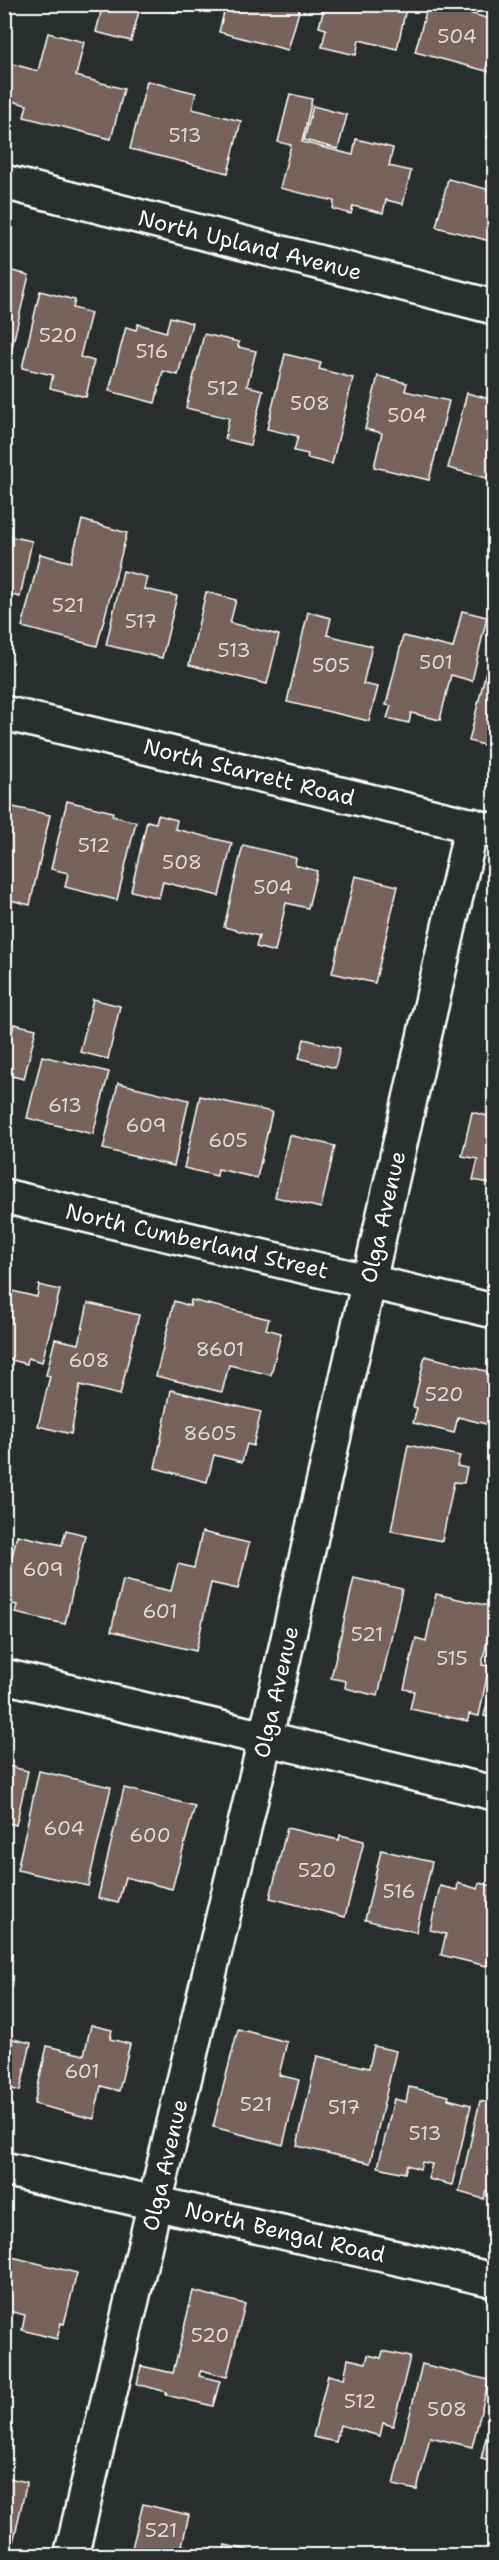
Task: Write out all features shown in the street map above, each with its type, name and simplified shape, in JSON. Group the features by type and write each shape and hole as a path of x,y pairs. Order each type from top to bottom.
{"street":[{"name":"North Upland Avenue","path":"4,182 495,307"},
{"name":"North Starrett Road","path":"4,713 483,828"},
{"name":"Olga Avenue","path":"71,2556 266,1736 369,1281 483,828"},
{"name":"North Cumberland Street","path":"4,1196 495,1311"},
{"path":"4,1676 266,1736 495,1793"},
{"name":"North Bengal Road","path":"4,2169 495,2280"}],"building":[{"path":"103,4 141,4 131,41 96,32"},
{"path":"144,4 180,4 178,13"},
{"path":"226,4 301,4 288,50 219,32"},
{"path":"325,4 407,4 397,49 359,40 356,55 322,47 326,29 319,27"},
{"path":"428,4 436,4 494,20 494,73 415,52"},
{"path":"48,33 84,42 76,76 124,89 111,139 24,117 27,105 4,99 5,62 38,71"},
{"path":"147,81 196,93 192,109 241,121 228,173 130,149"},
{"path":"290,94 312,99 302,142 353,155 356,139 393,148 389,166 411,171 403,204 386,200 383,213 353,206 351,214 333,209 334,201 280,188 291,145 278,142"},
{"path":"313,106 347,115 338,149 304,140"},
{"path":"494,111 494,140 487,138"},
{"path":"448,179 494,191 494,242 436,227"},
{"path":"4,269 29,275 10,356 4,355"},
{"path":"40,291 75,300 73,308 91,313 80,357 94,361 86,397 50,388 53,375 22,368"},
{"path":"170,317 192,323 178,375 163,371 155,403 109,391 126,327 136,330 138,324 166,332"},
{"path":"204,334 239,342 238,347 256,351 247,386 263,390 250,445 225,439 229,418 186,408"},
{"path":"285,354 321,363 319,369 353,378 332,464 307,458 308,454 294,451 298,436 267,429"},
{"path":"378,376 407,383 405,391 449,401 429,480 374,467 382,433 365,429"},
{"path":"467,393 494,400 494,480 448,468"},
{"path":"82,520 127,533 97,646 22,627 40,554 71,562"},
{"path":"4,535 32,541 20,597 4,593"},
{"path":"123,571 147,577 144,589 177,596 162,658 106,645"},
{"path":"206,592 236,600 230,623 279,635 267,684 189,665"},
{"path":"462,611 487,617 472,681 451,675 440,720 411,713 409,723 387,718 391,706 386,705 403,636 453,648"},
{"path":"308,612 331,618 327,635 372,646 363,684 378,687 369,721 287,702"},
{"path":"487,667 494,669 494,748 469,741"},
{"path":"67,801 113,812 112,816 136,822 117,900 65,887 68,873 51,869"},
{"path":"4,805 50,815 30,905 6,899 8,889 4,888"},
{"path":"158,815 177,820 175,829 232,843 219,896 163,882 159,898 131,891 147,821 156,823"},
{"path":"243,845 296,858 295,865 317,871 308,908 286,903 275,952 256,947 259,936 224,927"},
{"path":"355,876 398,886 375,983 332,973"},
{"path":"93,999 120,1006 108,1059 80,1052"},
{"path":"494,1006 494,1026 490,1025"},
{"path":"14,1024 36,1029 24,1079 8,1075 4,1088 4,1039 10,1040"},
{"path":"304,1039 340,1048 335,1068 299,1058"},
{"path":"42,1056 109,1072 93,1134 27,1118"},
{"path":"118,1083 189,1100 174,1166 103,1149"},
{"path":"200,1096 272,1112 257,1178 218,1169 217,1176 184,1168"},
{"path":"472,1112 492,1117 489,1132 494,1133 494,1184 473,1180 478,1159 462,1156"},
{"path":"289,1135 335,1146 321,1208 275,1197"},
{"path":"39,1285 60,1290 42,1362 28,1358 27,1364 4,1358 4,1289 37,1297"},
{"path":"191,1300 269,1319 266,1329 281,1333 271,1375 229,1365 222,1392 156,1376 174,1301 190,1306"},
{"path":"88,1303 139,1315 120,1395 80,1385 71,1434 38,1426 50,1376 46,1375 55,1339 79,1344"},
{"path":"425,1356 494,1373 494,1426 458,1417 454,1433 413,1423 417,1408 413,1407"},
{"path":"171,1390 261,1412 253,1446 247,1444 242,1462 214,1455 207,1482 155,1468"},
{"path":"408,1445 460,1456 457,1466 467,1468 464,1483 454,1482 442,1541 391,1531"},
{"path":"4,1485 9,1487 4,1506"},
{"path":"66,1530 85,1535 65,1624 15,1613 17,1605 4,1602 4,1592 17,1535 62,1545"},
{"path":"202,1532 249,1543 238,1589 211,1583 196,1651 111,1631 123,1580 171,1591 178,1564 194,1568"},
{"path":"354,1578 402,1589 378,1696 345,1688 346,1681 331,1678"},
{"path":"436,1594 494,1607 482,1665 489,1666 479,1716 469,1714 468,1721 410,1709 414,1691 404,1689 416,1638 426,1641"},
{"path":"494,1674 494,1719 484,1716"},
{"path":"4,1765 28,1771 16,1825 4,1822"},
{"path":"39,1771 111,1787 88,1886 17,1870"},
{"path":"124,1788 195,1806 172,1889 125,1877 118,1903 98,1898"},
{"path":"287,1828 339,1840 340,1835 364,1841 345,1917 270,1898"},
{"path":"381,1850 432,1862 416,1932 365,1920"},
{"path":"458,1883 478,1889 479,1883 494,1886 494,1936 487,1966 441,1955 446,1934 430,1930 440,1886 457,1890"},
{"path":"91,2025 112,2030 110,2039 130,2044 119,2091 101,2086 94,2119 34,2104 47,2046 84,2055"},
{"path":"238,2029 287,2042 279,2075 299,2080 283,2145 213,2127"},
{"path":"4,2037 31,2043 20,2091 4,2087"},
{"path":"374,2046 396,2051 370,2163 297,2146 317,2056 369,2068"},
{"path":"409,2087 449,2096 448,2099 471,2105 452,2185 428,2179 432,2164 422,2162 420,2169 407,2165 405,2173 378,2167 394,2099 406,2102"},
{"path":"480,2101 494,2104 494,2192 486,2191 484,2199 459,2192"},
{"path":"4,2255 77,2273 64,2324 61,2323 57,2339 22,2330 25,2315 4,2310"},
{"path":"193,2291 245,2304 227,2377 201,2370 199,2376 220,2381 213,2406 166,2395 167,2392 137,2384 141,2366 173,2373"},
{"path":"383,2351 410,2357 393,2426 383,2423 380,2436 340,2425 336,2442 313,2437 328,2375 344,2379 348,2359 366,2363 368,2355 381,2358"},
{"path":"422,2364 489,2380 472,2447 430,2437 417,2490 393,2485"},
{"path":"492,2412 494,2412 494,2462 481,2459"},
{"path":"4,2477 27,2482 11,2551 4,2549"},
{"path":"143,2504 189,2515 182,2545 187,2547 185,2556 130,2556"},
{"path":"225,2545 260,2553 259,2556 223,2556"},
{"path":"407,2551 426,2556 406,2556"}]}
